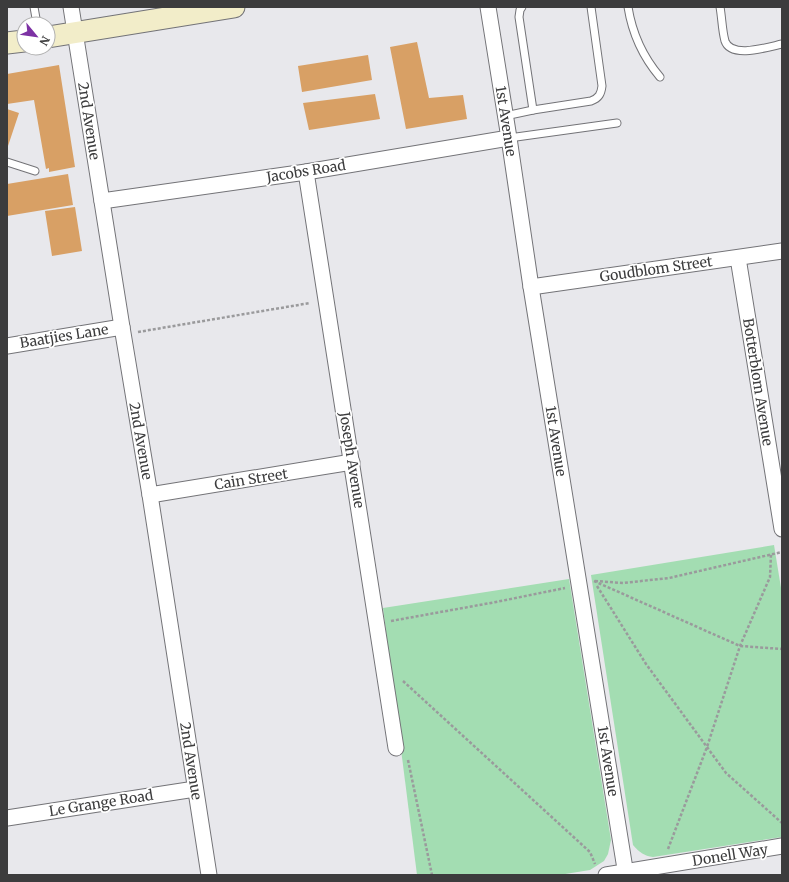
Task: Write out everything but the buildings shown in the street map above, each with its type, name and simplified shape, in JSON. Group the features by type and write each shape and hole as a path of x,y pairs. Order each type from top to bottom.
{"street":[{"name":"2nd Avenue","path":"71,7 122,331 150,495 209,875"},
{"path":"56,36 234,7"},
{"name":"1st Avenue","path":"488,7 531,287 626,874"},
{"name":"Jacobs Road","path":"102,200 306,172 509,138"},
{"name":"Joseph Avenue","path":"306,172 396,748"},
{"name":"Goudblom Street","path":"531,287 782,251"},
{"name":"Botterblom Avenue","path":"738,258 777,466 782,529"},
{"name":"Baatjies Lane","path":"7,346 122,331"},
{"name":"Cain Street","path":"150,495 352,462"},
{"name":"Le Grange Road","path":"7,818 195,788"},
{"name":"Donell Way","path":"601,872 626,874 659,866 782,846"}],"lane":[{"path":"522,7 519,17 533,110"},
{"path":"505,116 591,101 598,98 602,93 591,7"},
{"path":"628,7 638,41 650,65 660,77"},
{"path":"720,7 726,42 732,49 741,51 782,44"},
{"path":"509,138 617,123"},
{"path":"7,162 35,171"}],"path":[{"path":"122,331 326,300"},
{"path":"659,866 668,849 707,747 740,646 770,577 771,554"},
{"path":"782,649 740,646 593,581 646,664 726,773 782,823"},
{"path":"385,674 394,673 590,852 601,872"},
{"path":"396,748 407,757 432,875"}],"green space":[{"path":"774,545 782,594 782,837 653,857 644,855 633,845 591,575"},
{"path":"569,579 611,840 608,854 604,861 590,870 559,875 417,875 383,608"}]}
